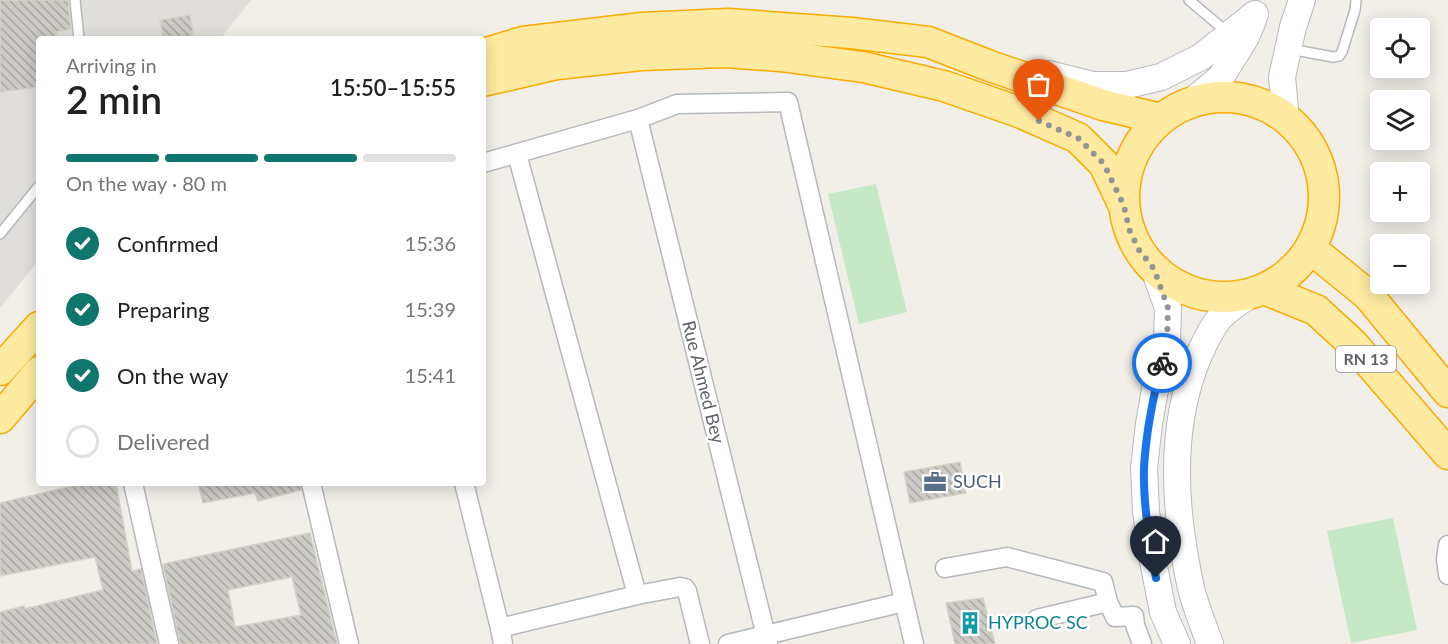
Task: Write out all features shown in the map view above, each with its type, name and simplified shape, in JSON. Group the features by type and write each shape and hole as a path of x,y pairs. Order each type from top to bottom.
{"highway":[{"path":"486,53 534,40 642,28 728,24 789,28 928,42 1103,105 1161,119"},
{"path":"486,80 557,64 641,55 725,52 780,56 863,67 944,86 1019,112 1078,138 1104,164 1124,206 1129,229 1139,250 1154,269 1176,285 1201,295 1228,297 1260,291 1282,279 1298,265 1310,248 1321,222 1324,194 1319,165 1306,140 1286,119 1257,103 1224,97 1191,103 1161,119 1139,143 1126,173 1124,206"},
{"name":"RN 13","path":"1310,248 1368,295 1448,392"},
{"name":"RN 13","path":"1260,291 1316,310 1353,344 1448,454"},
{"path":"0,370 36,330"},
{"path":"0,417 36,375"}],"main road":[{"path":"1286,119 1282,77 1302,0"},
{"path":"928,42 1093,85 1127,85 1161,77 1201,57 1230,35 1257,7"},
{"path":"1191,103 1221,77 1246,37 1257,7"},
{"path":"1154,269 1168,308 1167,342 1149,424 1144,468 1146,511 1163,612 1177,644"},
{"path":"1210,644 1191,591 1177,497 1181,414 1190,376 1207,337 1218,320 1231,307 1260,291"}],"street":[{"path":"486,162 638,119 677,104 788,102 914,644"},
{"name":"Rue Ahmed Bey","path":"638,119 767,639"},
{"path":"517,154 637,595"},
{"path":"134,486 169,644"},
{"path":"312,486 349,644"},
{"path":"465,486 502,636 637,595 680,587 687,591 700,644"},
{"path":"1448,545 1446,559 1448,575"},
{"path":"945,568 1007,557 1103,582 1108,602 1115,616 1134,616 1142,644"},
{"path":"728,644 767,639 904,602"},
{"path":"1037,619 1108,602"}],"lane":[{"path":"75,0 80,36"},
{"path":"1189,0 1230,35"},
{"path":"1288,48 1338,56 1342,52 1356,0"},
{"path":"0,234 36,190"}],"shaded area":[{"path":"0,0 251,0 222,36 36,36 36,264 0,308"}],"green space":[{"path":"876,184 907,312 859,324 828,194"},
{"path":"1393,518 1417,630 1351,643 1327,531"}],"building":[{"path":"0,0 68,0 71,29 56,32 57,36 36,36 36,87 0,92"},
{"path":"190,15 194,36 163,36 160,20"},
{"name":"SUCH","path":"960,462 966,493 910,503 904,472"},
{"path":"72,486 117,486 132,571 141,569 157,644 0,644 0,612 24,606 24,609 103,590 95,557 0,576 0,503"},
{"path":"199,486 300,486 301,490 258,501 255,493 203,503"},
{"path":"310,533 337,644 180,644 163,564","holes":["292,577 301,615 235,627 228,590"]},
{"name":"HYPROC SC","path":"983,598 995,644 955,644 946,603"}],"way so far":[{"path":"1039,121 1078,138 1104,164 1124,206 1129,229 1139,250 1154,269 1168,308 1167,342 1162,363"}],"place":[{"name":"SUCH","path":"935,482"},
{"name":"HYPROC SC","path":"970,623"}],"route":[{"path":"1156,578 1146,511 1144,468 1149,424 1162,363"}]}
